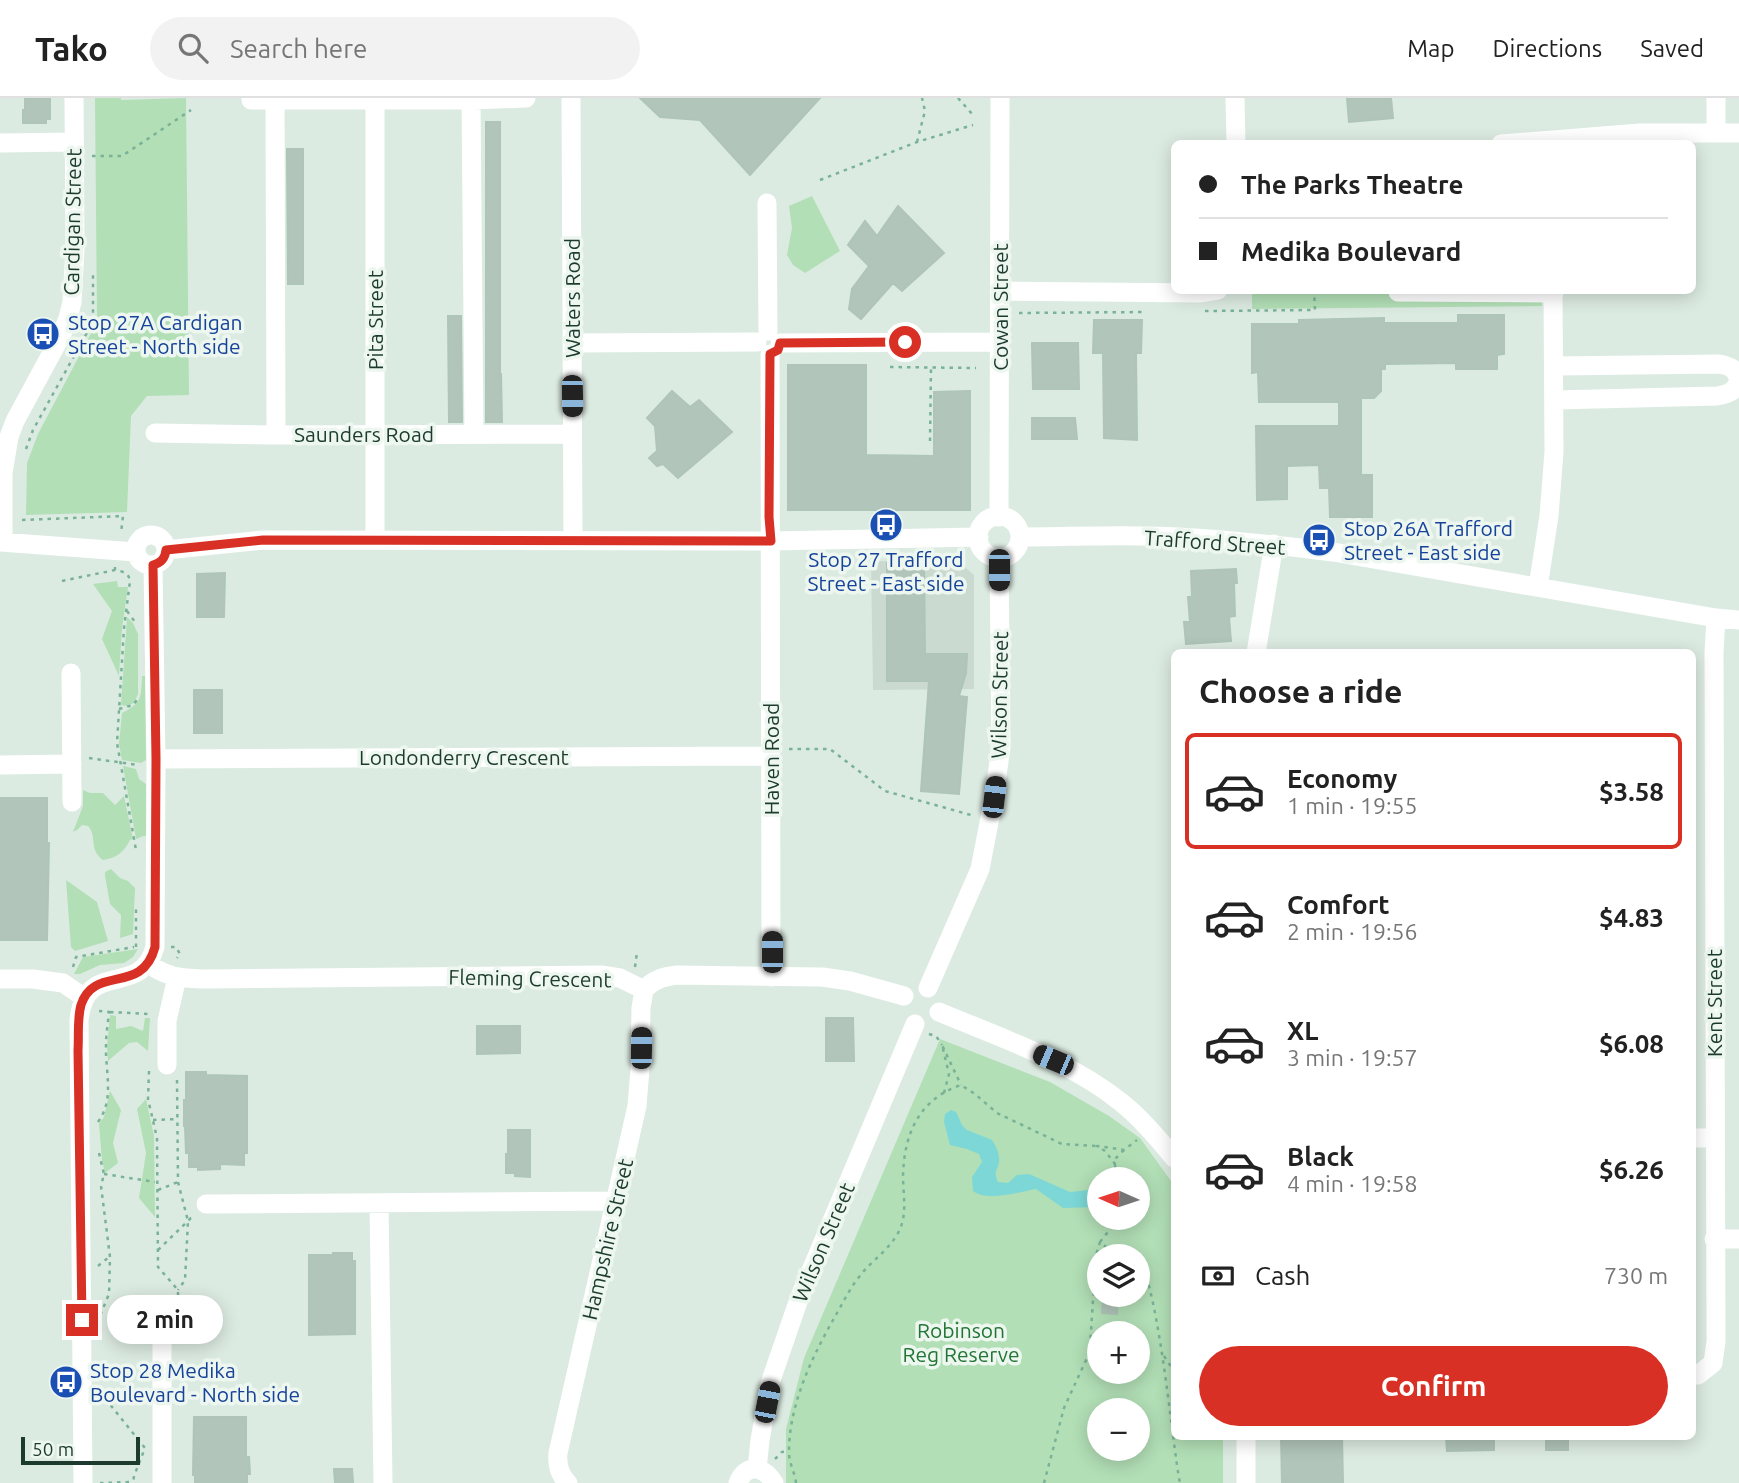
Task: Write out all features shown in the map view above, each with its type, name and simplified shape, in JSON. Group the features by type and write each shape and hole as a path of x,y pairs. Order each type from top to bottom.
{"street":[{"name":"Cardigan Street","path":"2,542 3,473 9,437 62,334 72,302 75,251 74,98"},
{"path":"251,100 526,98"},
{"name":"Waters Road","path":"571,98 573,541"},
{"name":"Cowan Street","path":"999,517 1000,98"},
{"path":"1235,98 1236,140"},
{"path":"1716,98 1716,133"},
{"path":"275,100 276,435"},
{"name":"Pita Street","path":"375,100 375,540"},
{"path":"471,100 474,434"},
{"path":"1561,140 1640,133 1739,133"},
{"path":"0,143 74,142"},
{"name":"Haven Road","path":"767,203 771,541 771,977"},
{"path":"1000,291 1171,293"},
{"path":"1538,587 1549,516 1554,452 1553,294"},
{"path":"572,343 1000,342"},
{"path":"1555,366 1719,364 1730,366 1739,379 1737,387 1729,394 1717,396 1555,400"},
{"name":"Saunders Road","path":"155,433 572,434"},
{"path":"999,517 1005,517 1016,525 1020,537 1016,550 999,558 987,554 979,537 983,525 999,517"},
{"path":"150,535 163,541 166,555 161,562 148,565 140,561 136,552 141,538 150,535"},
{"name":"Trafford Street","path":"1020,537 1143,536 1274,544 1739,620"},
{"path":"166,550 263,540 771,541 979,537"},
{"path":"2,542 136,552"},
{"path":"1257,649 1274,544"},
{"name":"Wilson Street","path":"928,988 979,869 989,820 1001,747 999,558"},
{"path":"83,1483 78,1050 80,1009 89,991 99,984 132,976 148,964 155,947 153,565"},
{"name":"Kent Street","path":"1696,1375 1713,1363 1716,1341 1716,618"},
{"path":"71,673 77,760 72,802"},
{"name":"Londonderry Crescent","path":"156,759 771,753"},
{"path":"0,765 77,760"},
{"name":"Fleming Crescent","path":"148,964 164,975 218,979 601,975 620,978 644,990"},
{"path":"644,990 661,977 677,975 822,977 850,981 904,996"},
{"path":"165,1069 167,1021 177,977"},
{"path":"0,978 63,983 85,998"},
{"path":"923,986 928,988 934,991 940,1001 939,1013 920,1028 905,1016 902,1003 904,996 912,989 923,986"},
{"name":"Hampshire Street","path":"568,1483 559,1472 558,1453 637,1106 644,990"},
{"path":"939,1013 1053,1060 1091,1081 1123,1104 1171,1151"},
{"name":"Wilson Street","path":"767,1472 760,1440 770,1383 799,1299 920,1028"},
{"path":"1696,1138 1714,1138"},
{"path":"205,1211 379,1203 615,1201"},
{"path":"379,1203 383,1483"},
{"path":"1714,1239 1739,1239"},
{"path":"162,1483 170,1304"},
{"path":"1246,1440 1246,1483"},
{"path":"738,1483 748,1471 767,1472"}],"path":[{"path":"917,142 925,111 922,98"},
{"path":"958,98 972,115"},
{"path":"92,156 122,156 191,110"},
{"path":"820,180 917,142 972,125"},
{"path":"890,367 976,368"},
{"path":"930,441 931,367"},
{"path":"62,581 115,570"},
{"path":"130,586 124,628 117,743 138,857"},
{"path":"771,753 830,749 885,791 989,820"},
{"path":"77,760 121,763"},
{"path":"135,934 136,908"},
{"path":"67,986 76,957 135,947"},
{"path":"635,971 638,952"},
{"path":"97,1124 103,1116 109,1086 106,1047 108,1013 153,1014"},
{"path":"920,1028 936,1036 961,1085 996,1112 1062,1144 1124,1150"},
{"path":"942,1045 949,1074 944,1093"},
{"path":"165,1069 178,1119 178,1182 188,1221 185,1280 170,1304"},
{"path":"165,1069 148,1099 157,1138 158,1267 178,1290"},
{"path":"796,1483 789,1451 793,1421 811,1359 860,1275 887,1248 898,1232 904,1217 904,1155 908,1136 916,1119 928,1104 961,1085"},
{"path":"153,1119 178,1119"},
{"path":"1115,1164 1115,1159 1124,1150 1150,1129"},
{"path":"1097,1146 1105,1151 1115,1164"},
{"path":"99,1148 104,1174 101,1186 109,1245 109,1294 99,1319"},
{"path":"104,1174 157,1183"},
{"path":"157,1190 178,1182"},
{"path":"158,1250 191,1218 205,1211"},
{"path":"1102,1244 1100,1242 1110,1230"},
{"path":"1150,1293 1163,1355 1171,1421"},
{"path":"1044,1483 1064,1408 1087,1358 1093,1307"},
{"path":"1163,1355 1171,1365"},
{"path":"95,1385 145,1448 133,1483 97,1483"},
{"path":"1173,1440 1178,1483"},
{"path":"767,1472 782,1452 789,1451"}],"shaded area":[{"path":"871,561 959,562 974,575 974,689 873,690"}],"green space":[{"path":"95,98 186,98 189,395 147,396 131,416 127,512 26,515 27,463 38,434 97,322"},
{"path":"812,196 840,251 805,273 793,265 787,255 792,228 789,206"},
{"path":"1252,294 1541,294 1542,306 1252,309"},
{"path":"117,581 118,587 128,587 119,676 102,639 112,611 93,584"},
{"path":"127,617 138,634 138,694 134,703 127,706 121,705"},
{"path":"142,676 145,676 146,760 141,763 122,760 119,744 122,713 137,703"},
{"path":"123,766 136,769 139,779 146,784 147,836 137,839 136,839"},
{"path":"83,790 103,793 115,805 124,796 133,839 123,851 112,858 103,860 98,856 88,826 82,825 73,832 83,806"},
{"path":"111,869 135,888 133,934 120,938 121,915 110,904 105,876 105,872"},
{"path":"66,880 97,902 108,941 75,951 71,947"},
{"path":"138,949 133,957 124,963 100,965 74,974 83,957"},
{"path":"110,1015 116,1016 116,1029 131,1026 143,1031 145,1018 150,1018 148,1051 137,1042 129,1043 108,1061"},
{"name":"Robinson Reg Reserve","path":"940,1039 1050,1082 1109,1116 1140,1138 1171,1181 1171,1440 1223,1440 1223,1483 786,1483 786,1429 804,1358"},
{"path":"110,1091 121,1110 113,1143 118,1163 105,1173 99,1124 104,1117"},
{"path":"146,1099 154,1136 155,1217 139,1198 146,1153 137,1109"}],"water":[{"path":"951,1110 956,1112 967,1130 992,1140 999,1155 996,1175 998,1182 1008,1183 1017,1175 1029,1174 1070,1192 1087,1190 1087,1207 1063,1208 1036,1189 995,1196 973,1191 972,1177 982,1162 979,1154 950,1145 944,1122 945,1114"}],"building":[{"path":"25,98 50,98 50,119 46,119 46,123 23,123"},
{"path":"640,98 820,98 750,175 700,120 660,117"},
{"path":"1347,98 1391,98 1393,118 1349,122"},
{"path":"486,122 500,122 502,422 486,422"},
{"path":"287,149 303,149 303,284 288,284"},
{"path":"898,206 944,253 902,291 893,283 861,319 849,309 852,289 869,266 848,245 865,221 877,236"},
{"path":"1458,315 1504,315 1504,354 1497,355 1497,369 1456,369 1456,363 1385,364 1385,369 1381,369 1381,391 1374,398 1361,398 1361,475 1372,475 1372,517 1330,517 1329,488 1320,488 1319,465 1287,466 1287,499 1257,500 1256,426 1339,426 1339,402 1259,402 1258,372 1252,373 1252,324 1299,324 1299,320 1384,318 1384,323 1458,323"},
{"path":"448,316 461,316 462,422 449,422"},
{"path":"1094,320 1142,320 1141,353 1136,353 1137,440 1104,438 1103,353 1093,353"},
{"path":"1032,343 1078,343 1079,389 1033,389"},
{"path":"788,365 866,365 866,455 934,456 934,392 970,391 970,510 788,510"},
{"path":"672,391 690,407 699,400 732,432 678,478 663,464 657,466 649,458 657,451 655,426 647,418"},
{"path":"1032,418 1075,418 1077,439 1032,439"},
{"path":"887,563 924,563 925,654 967,654 966,673 959,696 967,697 959,794 921,791 929,681 887,681"},
{"path":"1236,569 1235,616 1229,617 1231,641 1186,644 1184,622 1190,622 1188,597 1192,597 1191,571"},
{"path":"225,573 224,617 197,617 197,574"},
{"path":"194,690 222,690 222,733 194,733"},
{"path":"0,798 47,798 47,940 0,940"},
{"path":"826,1018 853,1018 854,1061 826,1061"},
{"path":"477,1026 520,1026 520,1053 477,1054"},
{"path":"186,1072 247,1076 247,1153 244,1153 244,1165 220,1164 220,1169 198,1170 198,1167 189,1167 184,1126"},
{"path":"508,1130 530,1130 530,1177 506,1173"},
{"path":"352,1253 352,1261 355,1261 355,1334 309,1335 309,1255"},
{"path":"1102,1307 1117,1307 1117,1314 1102,1313"},
{"path":"194,1417 246,1417 246,1457 249,1457 250,1474 247,1474 247,1483 195,1483"},
{"path":"1281,1440 1342,1440 1343,1483 1282,1483"},
{"path":"1446,1440 1494,1440 1494,1450 1447,1451"},
{"path":"1546,1440 1568,1440 1568,1450 1546,1450"},
{"path":"334,1469 352,1469 353,1483 335,1483"}],"place":[{"name":"Stop 27A Cardigan Street - North side","path":"43,334"},
{"name":"Stop 27 Trafford Street - East side","path":"886,525"},
{"name":"Stop 26A Trafford Street - East side","path":"1319,540"},
{"name":"Stop 28 Medika Boulevard - North side","path":"66,1382"}],"route":[{"path":"82,1320 78,1050 81,1007 89,991 99,984 132,976 145,968 155,947 153,565 161,562 166,550 263,540 771,541 770,354 778,350 780,343 905,342"}]}
